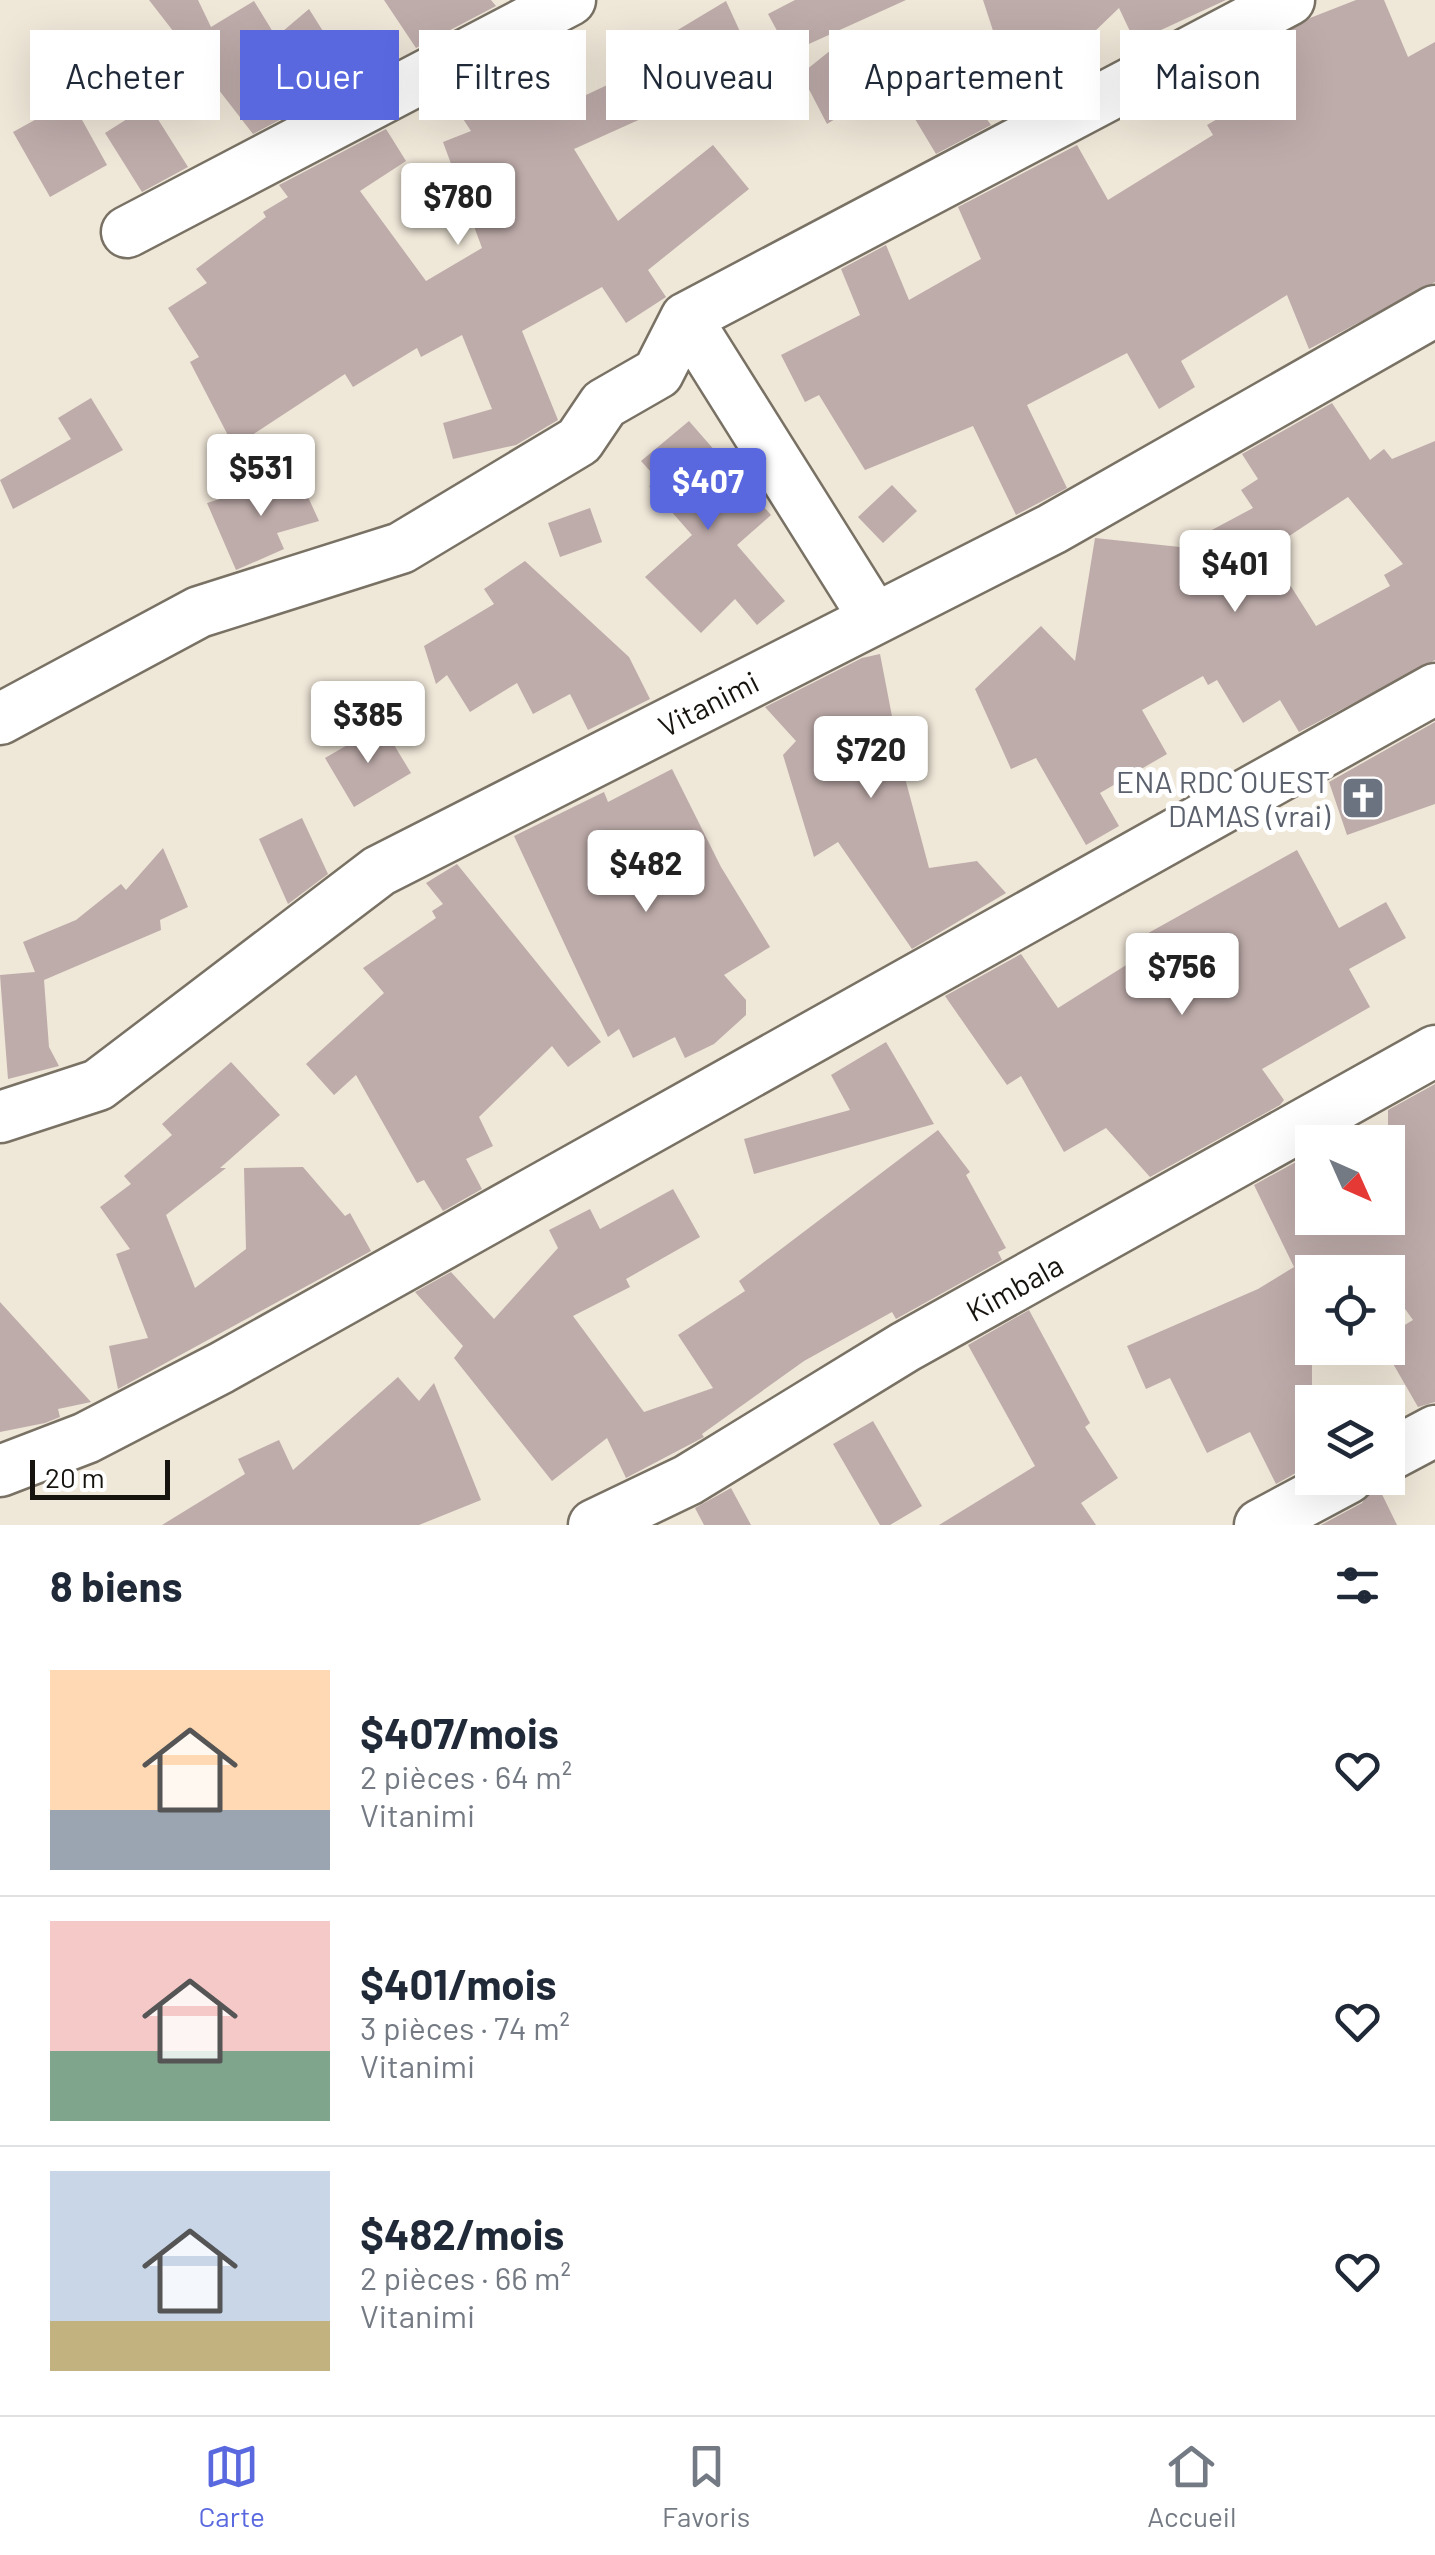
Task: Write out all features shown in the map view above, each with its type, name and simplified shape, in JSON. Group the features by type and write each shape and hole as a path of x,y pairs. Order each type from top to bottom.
{"street":[{"path":"126,232 570,0"},
{"path":"0,719 199,612 401,548 579,441 604,404 658,372 686,318 1288,0"},
{"name":"Vitanimi","path":"0,1117 98,1086 379,871 1052,529 1435,312"},
{"path":"686,318 875,618"},
{"path":"0,1471 86,1438 221,1368 1435,688"},
{"name":"Kimbala","path":"594,1525 688,1480 905,1347 1435,1051"},
{"path":"1405,1447 1435,1430"},
{"path":"1260,1525 1316,1495"}],"building":[{"path":"149,0 198,0 211,27 254,1 272,30 240,30 240,117 220,91 220,30 172,30"},
{"path":"384,0 491,0 496,6 450,30 419,30 416,48"},
{"path":"795,0 906,0 840,30 829,30 829,35 809,44 809,30 777,30 768,14"},
{"path":"983,0 1226,0 1161,30 1129,30 1119,8 1096,30 993,30"},
{"path":"1356,0 1384,0 1408,57 1435,42 1435,282 1309,349 1287,295 1181,361 1195,387 1159,409 1127,353 1027,405 1067,488 1016,515 973,426 865,470 819,395 805,402 781,355 860,315 841,269 886,245 909,300 981,259 958,207 1077,145 1108,200 1213,135 1207,125 1216,120 1296,120 1296,30 1289,30"},
{"path":"726,1 739,30 678,30"},
{"path":"309,9 322,30 284,30"},
{"path":"829,52 829,120 834,120 827,124 809,89 809,68"},
{"path":"606,86 606,120 638,120 574,149 618,221 713,145 749,189 648,270 666,297 626,323 602,287 522,331 558,420 516,445 453,459 443,423 492,409 462,335 421,357 417,348 353,387 345,374 234,447 190,362 199,357 168,308 207,283 196,269 266,217 263,212 288,197 279,185 386,129 406,161 360,191 426,281 482,248 443,142 471,131 464,120 586,120 586,95"},
{"path":"35,120 82,120 107,165 50,197 13,132"},
{"path":"125,120 158,120 188,167 142,192 105,133"},
{"path":"242,120 280,120 253,134"},
{"path":"916,120 987,120 991,125 936,154"},
{"path":"91,398 123,450 13,509 0,480 71,439 58,418"},
{"path":"1332,403 1370,460 1384,449 1392,459 1435,441 1435,660 1299,732 1280,700 1243,723 1217,680 1208,685 1203,676 1142,710 1167,754 1100,793 1119,826 1086,845 1036,758 1011,769 975,689 1041,626 1075,661 1095,538 1180,547 1253,508 1241,490 1258,479 1242,454","holes":["1348,497 1403,564 1384,575 1390,586 1316,626 1268,550"]},
{"path":"689,421 771,515 737,545 785,601 757,625 735,599 701,633 645,577 692,535 649,486 660,482 641,461"},
{"path":"298,475 319,521 277,533 284,549 236,570 207,503"},
{"path":"892,485 917,511 883,543 858,517"},
{"path":"590,508 602,542 560,557 548,523"},
{"path":"525,561 629,657 650,699 588,730 570,694 533,714 517,683 470,712 447,675 436,684 424,646 494,604 484,589"},
{"path":"880,654 901,763 929,868 977,861 1006,893 912,949 838,842 814,857 783,755 796,741 765,707 862,658"},
{"path":"1435,722 1435,804 1347,835 1329,782"},
{"path":"382,725 411,773 354,807 325,758"},
{"path":"672,769 721,867 770,947 724,975 746,1000 746,1015 714,1044 685,1058 675,1037 633,1058 619,1029 608,1037 514,836 604,792 608,802"},
{"path":"302,818 328,874 288,904 259,839"},
{"path":"163,848 188,907 160,920 161,930 44,980 49,1047 59,1066 8,1079 0,975 35,972 23,942 76,920 121,884 126,890"},
{"path":"1297,850 1339,928 1386,902 1406,938 1349,969 1370,1007 1262,1069 1284,1100 1280,1105 1150,1177 1106,1128 1064,1152 1021,1076 1007,1085 945,996 1021,954 1058,1008 1150,950 1143,936"},
{"path":"457,864 601,1042 568,1067 552,1046 479,1117 493,1146 466,1159 482,1189 443,1211 424,1180 417,1183 356,1075 334,1095 306,1064 384,993 363,968 436,918 432,911 443,904 426,883"},
{"path":"886,1042 934,1124 754,1174 744,1139 850,1110 831,1075"},
{"path":"231,1062 280,1115 220,1168 226,1168 166,1215 195,1288 246,1249 244,1168 303,1167 345,1216 350,1213 371,1251 118,1389 109,1346 148,1338 116,1254 130,1249 100,1207 131,1184 124,1176 172,1135 162,1124"},
{"path":"1435,1084 1435,1402 1418,1407 1394,1365 1405,1365 1405,1325 1413,1320 1405,1309 1405,1255 1295,1255 1295,1365 1312,1365 1312,1385 1295,1385 1295,1473 1276,1484 1250,1432 1207,1453 1170,1378 1146,1389 1127,1346 1258,1289 1294,1267 1254,1185 1295,1162 1295,1235 1405,1235 1405,1125 1388,1125 1388,1110"},
{"path":"938,1130 970,1172 966,1175 1006,1248 998,1252 1002,1260 896,1319 892,1312 804,1361 702,1434 704,1437 626,1478 607,1438 552,1481 454,1358 463,1346 415,1292 451,1272 494,1319 558,1248 549,1230 590,1209 600,1229 673,1189 700,1237 626,1279 630,1287 573,1316 644,1412 713,1388 678,1335 745,1291 739,1281"},
{"path":"0,1302 91,1402 58,1409 60,1417 45,1423 0,1432"},
{"path":"1029,1310 1090,1423 1085,1427 1118,1478 1081,1503 1096,1525 939,1525 1035,1466 968,1345"},
{"path":"398,1377 419,1401 434,1383 481,1500 419,1525 162,1525 245,1474 238,1459 279,1440 293,1470"},
{"path":"873,1421 922,1506 890,1525 880,1525 833,1444"},
{"path":"731,1488 751,1525 704,1525 695,1508"},
{"path":"1367,1495 1382,1495 1397,1525 1321,1525 1362,1503"}],"place":[{"name":"ENA RDC OUEST DAMAS (vrai)","path":"1363,798"}]}
